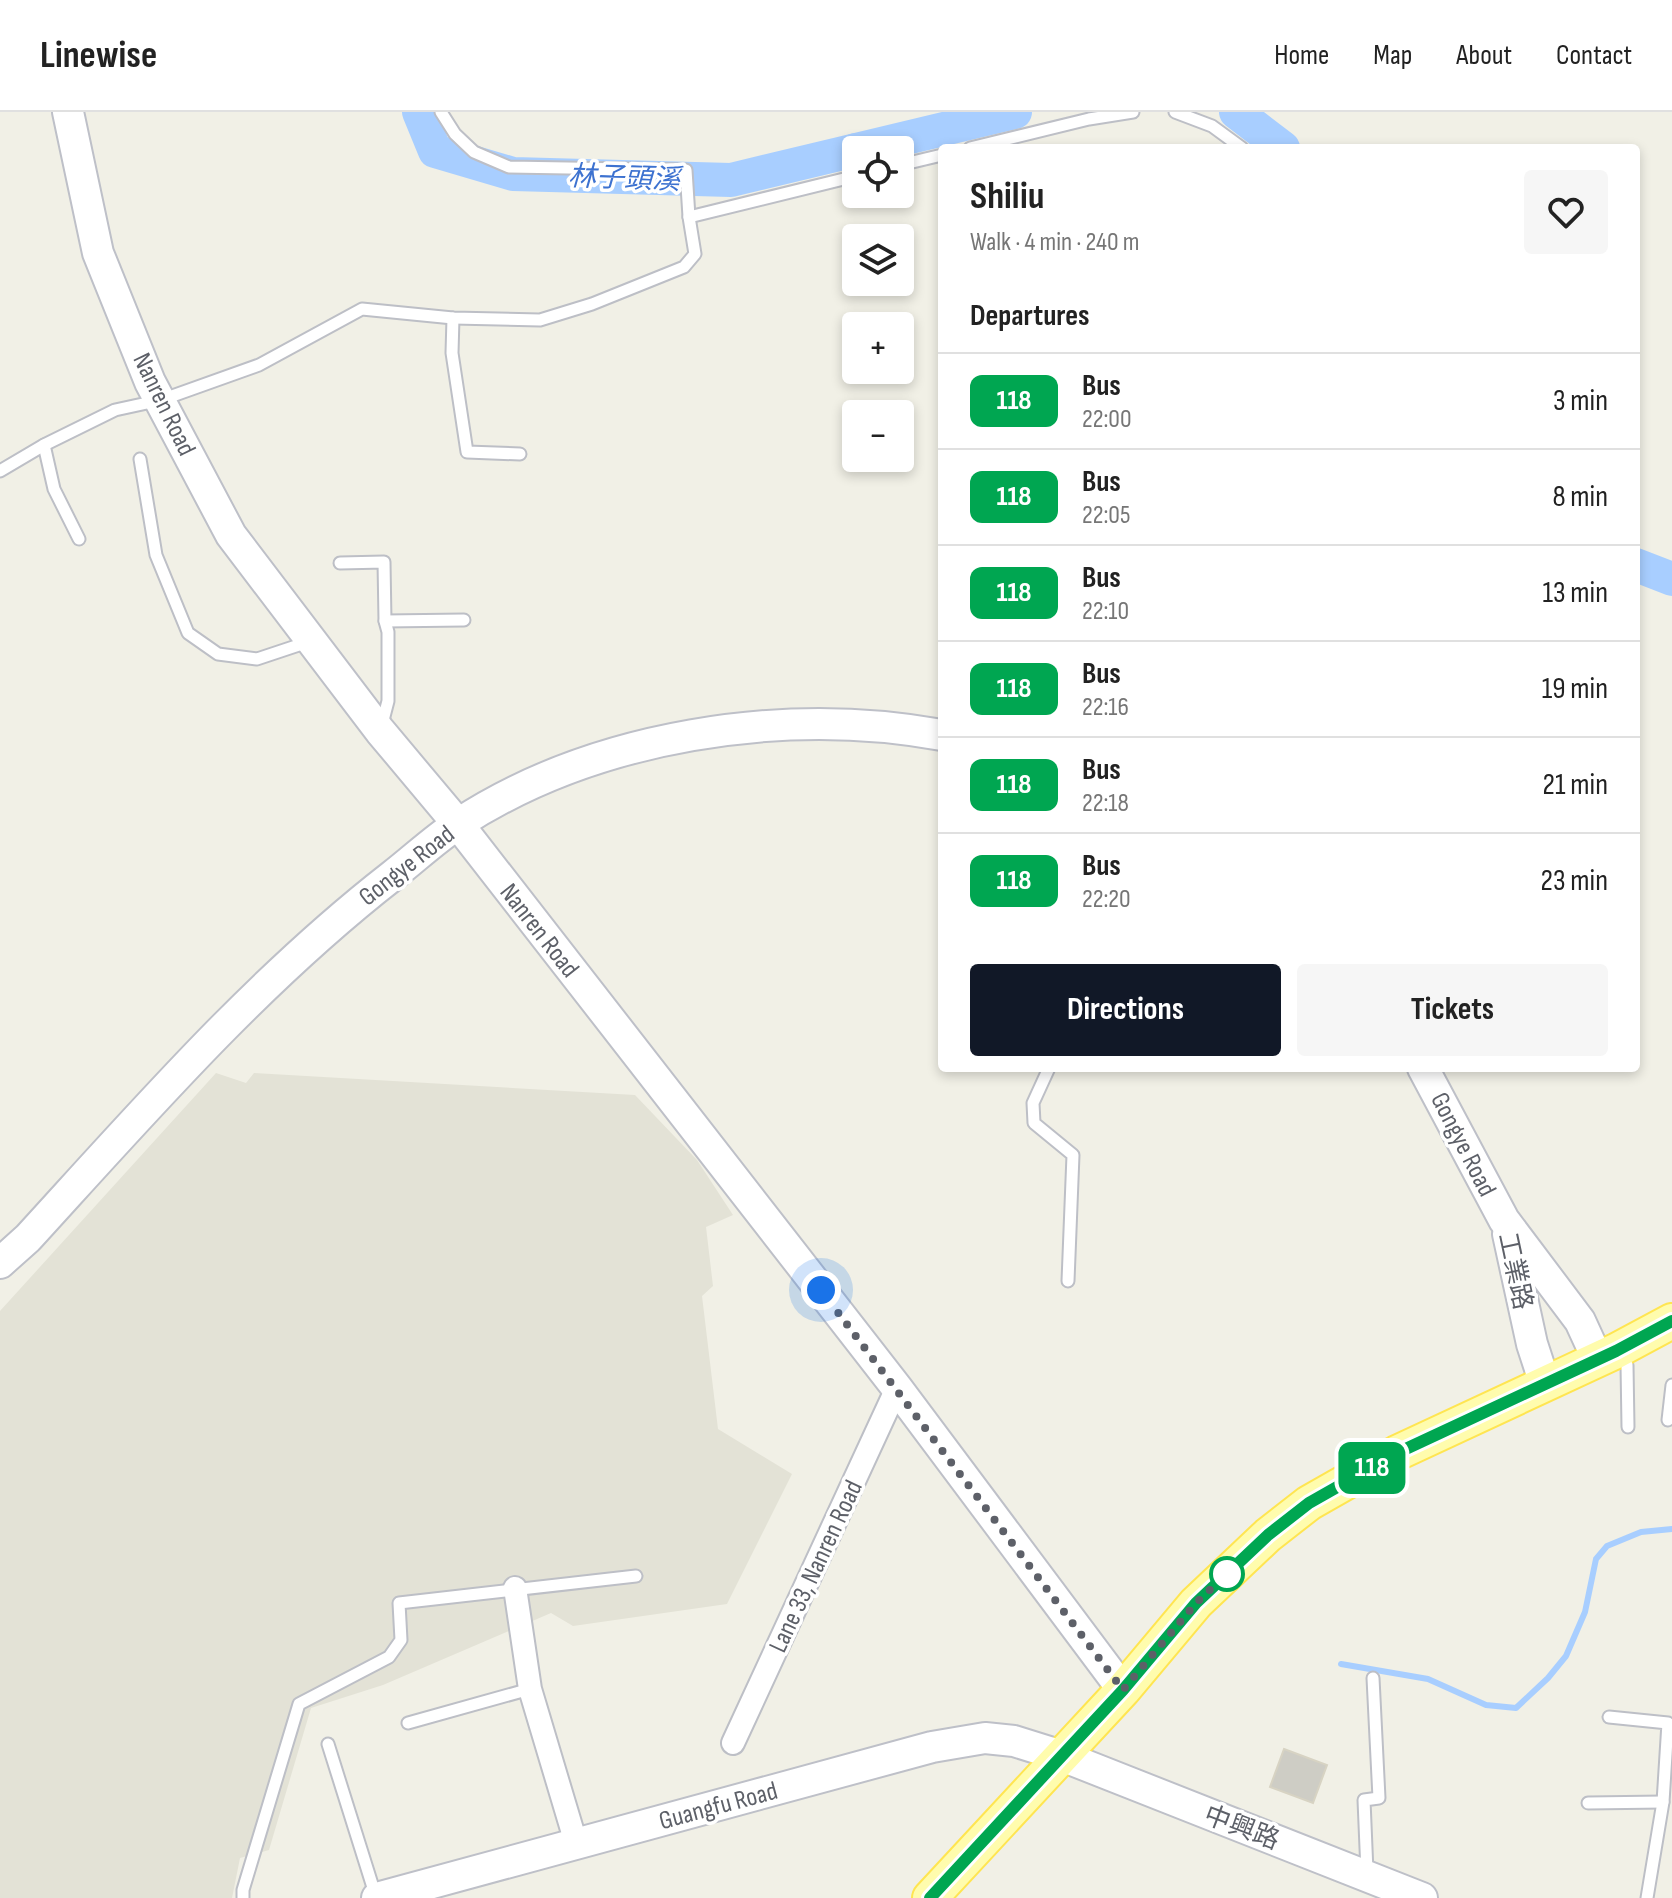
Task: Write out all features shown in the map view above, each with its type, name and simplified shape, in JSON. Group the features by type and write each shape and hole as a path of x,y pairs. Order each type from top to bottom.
{"main road":[{"path":"930,1898 1123,1690 1196,1603 1268,1535 1309,1503 1397,1453 1672,1321"}],"street":[{"name":"Nanren Road","path":"68,112 98,253 150,382 231,535 380,731 458,824 897,1388 1123,1690"},
{"name":"Gongye Road","path":"0,1263 28,1238 219,1029 274,976 339,917 458,824 497,802 580,766 638,748 696,735 756,727 816,724 888,727 938,734"},
{"name":"Gongye Road","path":"1425,1072 1504,1220"},
{"name":"工業路","path":"1504,1220 1606,1354"},
{"name":"工業路","path":"1504,1220 1532,1344 1545,1384"},
{"name":"Lane 33, Nanren Road","path":"733,1743 897,1388"},
{"path":"515,1588 530,1689 576,1843"},
{"name":"Guangfu Road","path":"376,1898 932,1747 985,1738 1014,1741 1062,1756"},
{"name":"中興路","path":"1062,1756 1422,1898"}],"lane":[{"path":"0,471 115,410 161,400 259,365 362,309 453,318 540,320 592,304 684,267 695,254 686,170 509,167 474,152 455,134 441,112"},
{"path":"986,144 1089,119 1133,112"},
{"path":"1175,112 1212,126 1237,144"},
{"path":"914,162 938,156"},
{"path":"689,217 842,179"},
{"path":"453,318 452,353 467,452 520,454"},
{"path":"44,445 54,489 79,539"},
{"path":"140,459 156,555 188,633 218,654 257,659 311,641"},
{"path":"340,563 384,562 388,701 380,731"},
{"path":"385,621 464,620"},
{"path":"1047,1072 1033,1103 1034,1123 1073,1155 1068,1281"},
{"path":"1606,1354 1627,1365 1628,1427"},
{"path":"1668,1420 1672,1385"},
{"path":"243,1898 299,1704 389,1657 401,1640 399,1603 636,1576"},
{"path":"1367,1877 1364,1800 1379,1798 1373,1678"},
{"path":"408,1723 530,1689"},
{"path":"1609,1717 1668,1723 1663,1802 1647,1898"},
{"path":"328,1744 376,1898"},
{"path":"1588,1803 1663,1802"}],"shaded area":[{"path":"216,1073 246,1083 254,1073 635,1095 697,1160 733,1215 706,1227 713,1286 702,1296 718,1429 792,1474 727,1604 573,1626 551,1613 383,1685 311,1708 269,1850 240,1858 232,1898 0,1898 0,1311"}],"building":[{"path":"1284,1749 1327,1765 1313,1803 1270,1787"}],"waterway":[{"name":"林子頭溪","path":"419,112 435,151 513,174 731,180 842,153"},
{"name":"林子頭溪","path":"914,136 1015,112"},
{"name":"林子頭溪","path":"1236,112 1278,144"},
{"name":"林子頭溪","path":"1640,567 1672,579"},
{"path":"1341,1664 1428,1679 1486,1705 1516,1708 1566,1656 1585,1612 1596,1559 1607,1546 1641,1532 1672,1529"}],"bus line":[{"name":"118","path":"930,1898 1123,1690 1196,1603 1268,1535 1309,1503 1397,1453 1616,1351 1672,1321"}],"route":[{"path":"821,1290 1123,1690 1196,1603 1232,1569 1227,1574"}]}
